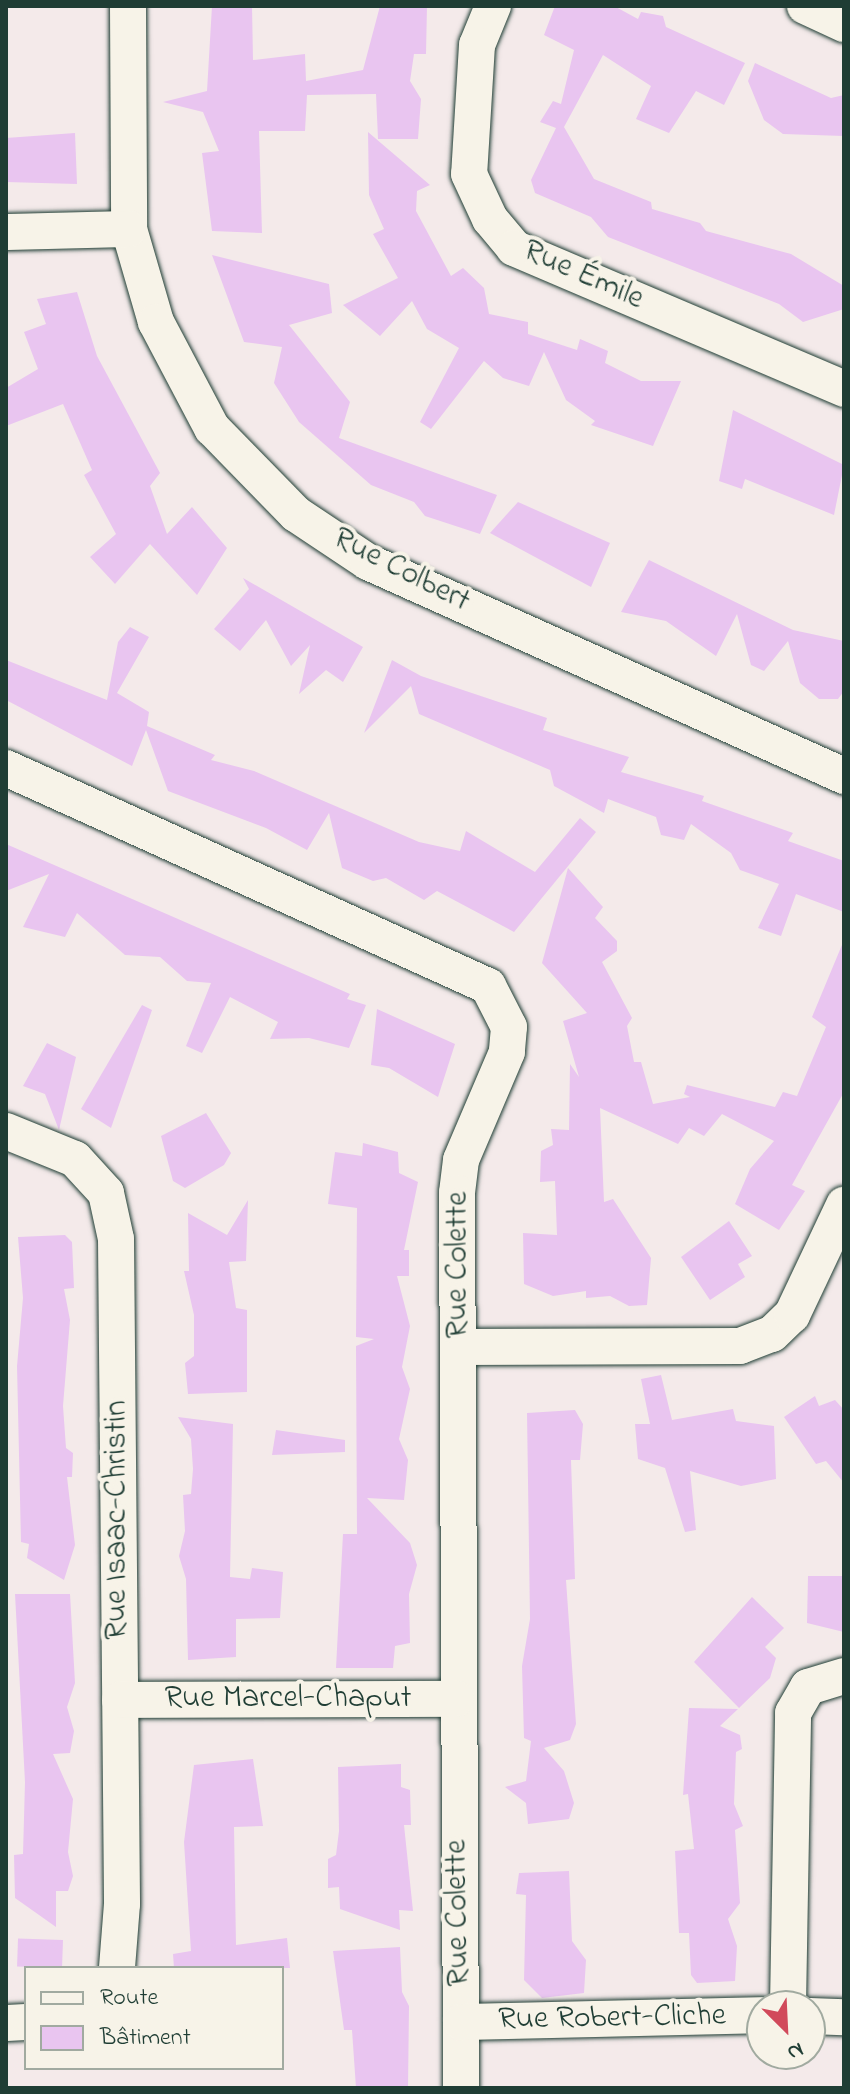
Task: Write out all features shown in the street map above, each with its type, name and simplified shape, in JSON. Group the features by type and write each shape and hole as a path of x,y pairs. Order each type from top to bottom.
{"street":[{"name":"Rue Colbert","path":"128,6 129,229 141,285 188,390 212,428 296,514 368,562 844,776"},
{"name":"Rue Émile","path":"493,6 477,45 469,174 490,219 514,248 844,389"},
{"path":"805,6 844,24"},
{"path":"6,232 129,229"},
{"name":"Rue Colette","path":"6,768 488,986 509,1027 507,1052 461,1160 456,1699 461,2088"},
{"name":"Rue Isaac-Christin","path":"6,1131 75,1159 106,1193 116,1239 122,1904 117,1966"},
{"path":"459,1347 740,1346 772,1334 792,1315 844,1205"},
{"path":"788,1990 793,1713 808,1687 844,1676"},
{"name":"Rue Marcel-Chaput","path":"120,1700 456,1699"},
{"name":"Rue Robert-Cliche","path":"461,2022 746,2015"}],"building":[{"path":"212,6 252,6 253,60 305,54 306,81 363,70 380,6 427,6 426,54 414,54 410,81 421,99 418,139 378,139 376,94 307,95 305,131 259,131 262,233 212,231 202,153 219,151 203,112 163,102 207,91"},
{"path":"555,6 614,6 638,19 641,12 663,16 666,27 745,63 724,105 696,91 669,133 636,119 651,86 603,55 564,127 594,179 651,202 652,209 700,223 706,231 791,254 844,286 844,309 803,322 779,304 608,237 591,217 535,193 531,180 556,128 540,122 553,101 561,104 574,50 544,35"},
{"path":"755,63 831,98 844,95 844,136 783,134 764,120 748,81"},
{"path":"368,132 430,185 417,191 416,211 451,276 463,268 484,288 489,314 528,322 528,334 577,350 580,339 608,351 605,363 641,381 681,381 653,446 591,425 595,421 566,400 544,352 529,386 503,378 484,361 431,429 420,422 459,348 427,329 412,301 380,336 343,305 398,278 373,234 384,229 369,195"},
{"path":"75,133 77,184 6,182 6,138"},
{"path":"212,255 329,284 332,313 289,325 350,402 339,438 497,495 480,534 425,516 414,502 371,485 299,422 274,383 282,347 244,342"},
{"path":"77,292 97,356 160,473 150,486 167,534 192,507 227,548 197,595 150,544 115,584 90,557 116,534 84,475 92,470 63,404 6,426 6,388 38,369 24,332 46,324 37,299"},
{"path":"733,410 844,465 834,515 745,479 742,489 719,481"},
{"path":"518,502 610,543 591,587 490,533"},
{"path":"649,560 793,630 844,641 844,691 838,699 819,699 800,683 788,641 764,671 751,665 737,614 716,656 666,621 621,612"},
{"path":"243,578 363,647 343,682 326,670 299,694 310,645 291,666 266,620 240,651 214,629 249,589"},
{"path":"130,627 149,637 117,693 149,712 147,726 215,755 211,760 254,771 419,842 460,851 466,831 535,872 580,818 596,832 514,932 437,891 424,900 386,878 373,881 342,868 329,813 307,850 266,828 168,791 146,730 132,766 6,700 6,660 107,700 118,642"},
{"path":"392,660 421,676 547,718 543,730 629,757 621,772 704,796 702,801 793,833 788,841 844,861 844,912 796,894 781,936 758,928 779,884 740,870 731,853 691,824 684,840 661,835 656,817 608,799 604,813 554,786 550,770 419,714 411,686 364,733"},
{"path":"6,844 350,994 347,999 366,1005 349,1048 309,1038 270,1039 278,1022 230,997 202,1053 186,1046 211,983 187,981 160,957 125,955 77,913 65,937 23,927 49,874 6,891"},
{"path":"568,868 603,907 595,918 617,941 617,951 602,962 632,1018 627,1026 634,1062 641,1062 653,1104 690,1097 684,1094 687,1085 775,1107 783,1092 797,1096 826,1027 812,1017 844,940 844,1092 792,1185 805,1191 779,1230 735,1204 750,1169 774,1141 722,1114 704,1136 689,1128 678,1144 600,1108 604,1202 613,1199 651,1258 647,1305 629,1306 610,1296 586,1298 586,1291 553,1296 524,1284 523,1233 557,1235 555,1181 540,1182 541,1151 553,1145 551,1129 569,1130 570,1064 579,1077 563,1021 587,1013 542,963"},
{"path":"142,1005 152,1010 111,1128 81,1109"},
{"path":"377,1009 455,1044 438,1097 389,1068 371,1065"},
{"path":"47,1043 76,1057 59,1130 45,1094 23,1086"},
{"path":"206,1113 231,1153 224,1165 185,1188 173,1181 161,1136"},
{"path":"363,1143 398,1152 399,1173 418,1182 404,1250 409,1250 409,1276 397,1276 410,1326 402,1367 410,1389 399,1439 408,1460 404,1500 367,1498 410,1543 417,1565 409,1594 410,1643 395,1646 393,1668 336,1668 343,1534 357,1534 356,1346 374,1339 356,1337 357,1208 328,1204 335,1152 362,1156"},
{"path":"248,1200 246,1261 229,1262 236,1308 247,1310 247,1392 188,1394 185,1363 194,1356 194,1315 184,1271 189,1271 188,1213 227,1235"},
{"path":"729,1221 752,1256 738,1264 745,1277 710,1300 681,1257"},
{"path":"65,1235 72,1242 74,1288 64,1289 70,1320 63,1406 66,1448 73,1453 72,1477 67,1477 75,1545 64,1580 27,1558 29,1544 21,1542 17,1366 23,1298 18,1237"},
{"path":"661,1375 672,1420 733,1409 736,1421 774,1426 776,1479 741,1486 690,1471 696,1530 685,1532 665,1468 638,1459 635,1424 650,1424 641,1379"},
{"path":"815,1396 819,1406 835,1400 844,1410 844,1483 826,1461 816,1464 784,1417"},
{"path":"575,1410 583,1424 580,1460 571,1460 575,1579 566,1580 576,1724 570,1740 544,1748 564,1771 574,1803 569,1819 528,1824 526,1803 505,1787 526,1781 531,1741 524,1738 522,1666 530,1619 527,1413"},
{"path":"178,1417 233,1424 230,1577 250,1579 252,1568 283,1572 280,1618 236,1619 236,1657 188,1660 186,1579 179,1556 185,1531 183,1495 191,1494 193,1469 191,1439"},
{"path":"276,1430 345,1440 345,1452 272,1455"},
{"path":"808,1576 844,1576 844,1632 807,1623"},
{"path":"15,1594 70,1594 75,1683 67,1707 74,1731 70,1753 53,1754 73,1799 68,1852 73,1876 68,1891 56,1891 56,1927 15,1898 14,1855 23,1854 25,1782"},
{"path":"752,1597 784,1628 765,1647 776,1658 770,1678 739,1708 694,1662"},
{"path":"689,1708 738,1709 720,1726 740,1735 742,1749 736,1752 734,1804 743,1826 735,1830 740,1903 728,1919 737,1946 735,1981 697,1983 691,1975 689,1933 679,1933 675,1851 694,1849 688,1794 683,1795"},
{"path":"253,1759 263,1826 234,1827 236,1945 287,1938 290,1968 174,1966 173,1954 191,1951 184,1842 194,1765"},
{"path":"401,1764 401,1787 410,1790 411,1825 404,1825 413,1911 399,1910 400,1930 340,1909 339,1887 328,1888 328,1859 336,1855 339,1831 338,1767"},
{"path":"569,1871 572,1941 586,1960 584,1993 542,1998 524,1980 526,1895 516,1894 519,1873"},
{"path":"18,1938 63,1940 62,1966 17,1966"},
{"path":"400,1947 402,1992 409,2006 408,2088 356,2088 352,2030 344,2030 333,1951"}]}
